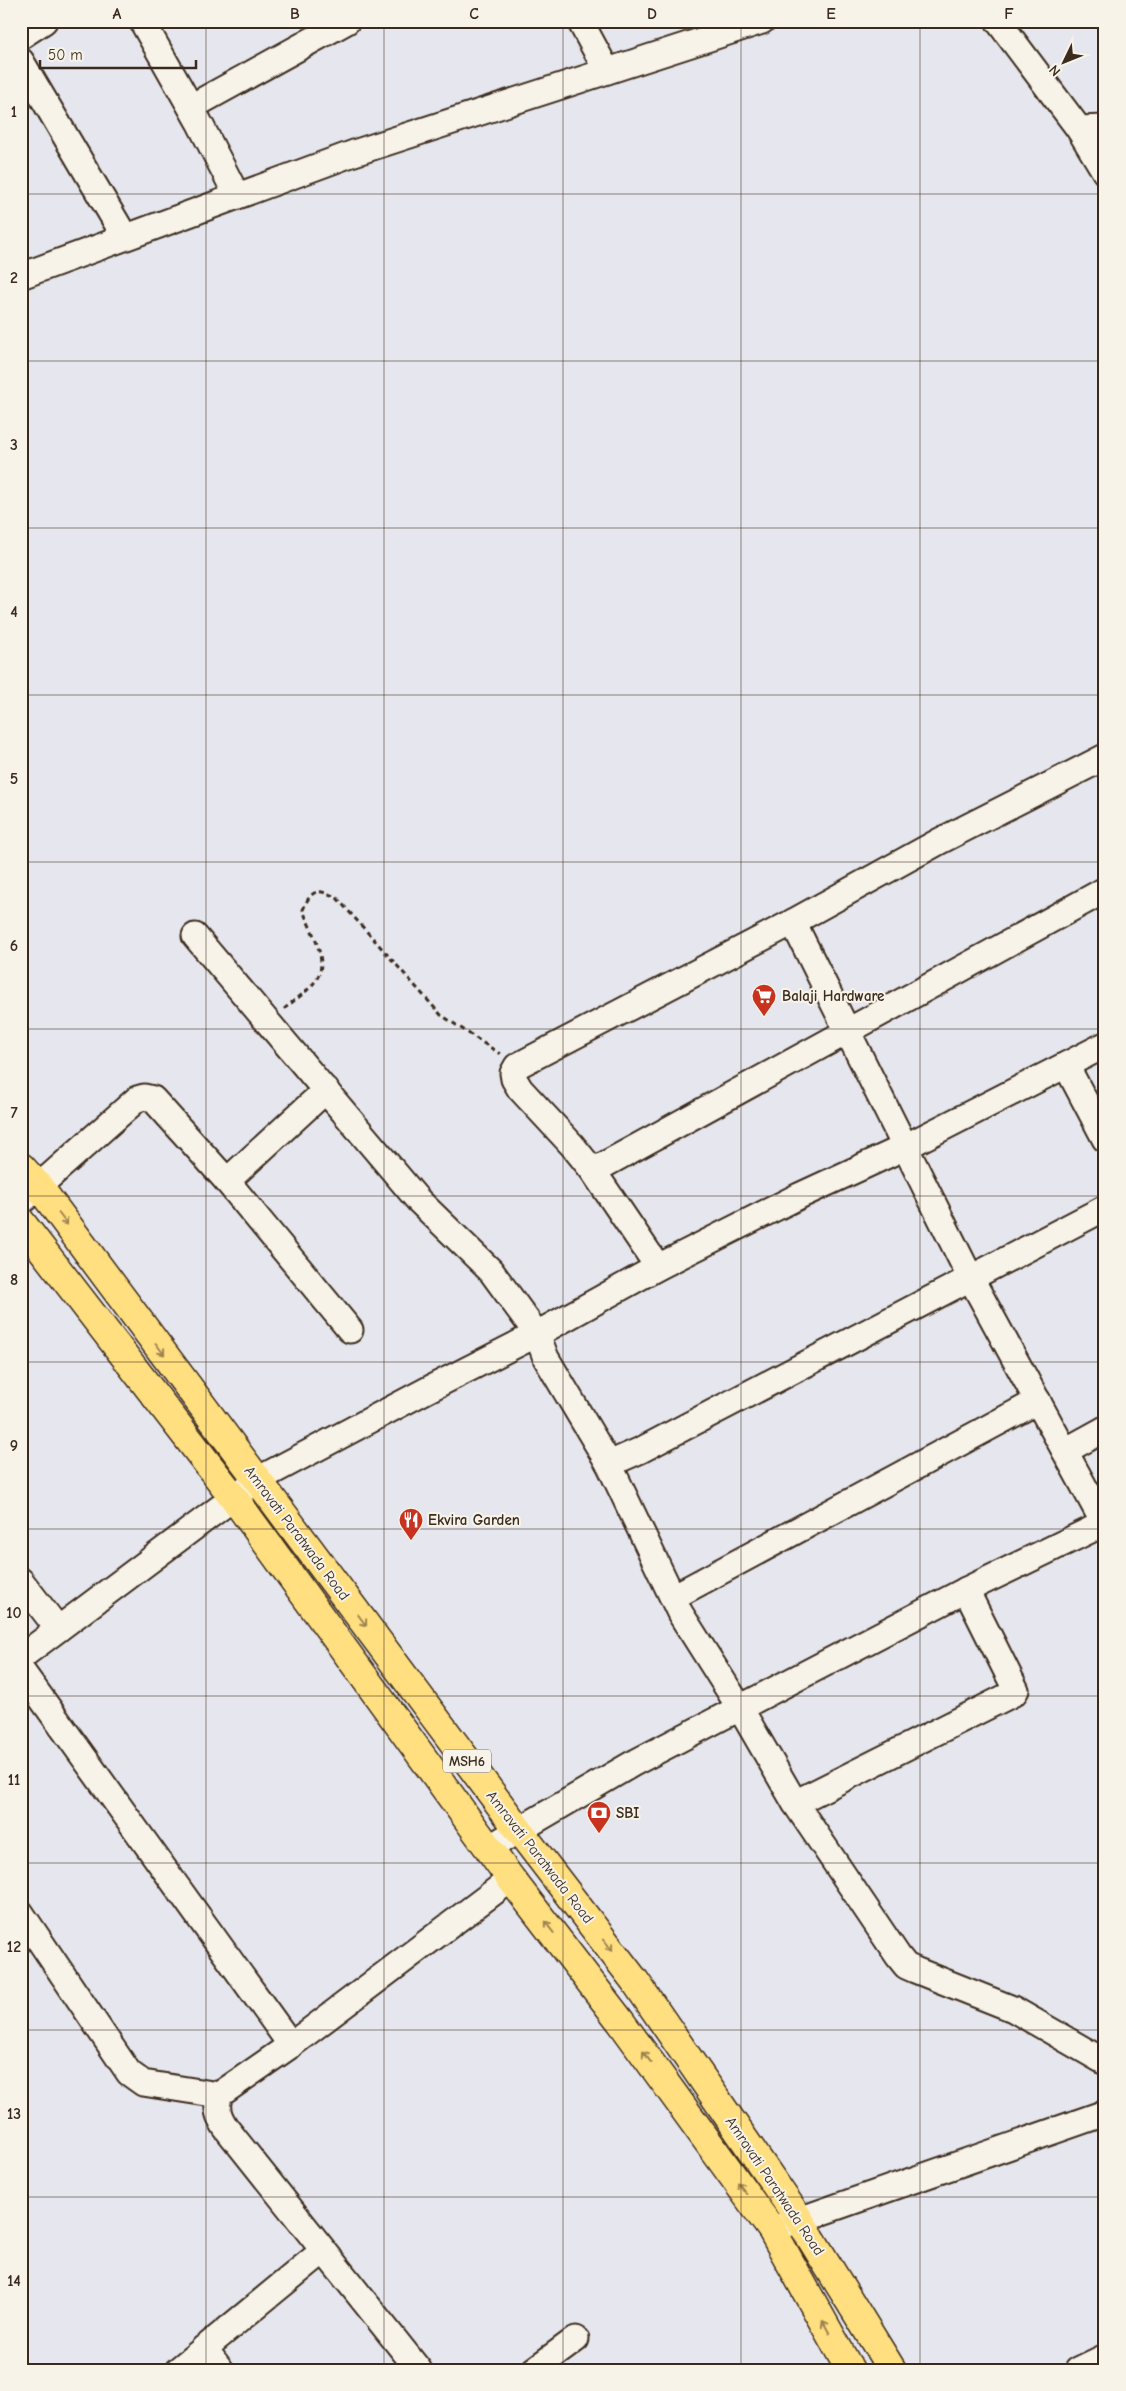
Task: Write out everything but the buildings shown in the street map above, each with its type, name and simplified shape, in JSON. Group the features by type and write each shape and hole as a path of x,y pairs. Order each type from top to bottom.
{"main road":[{"name":"Amravati Paratwada Road","path":"21,1167 31,1195 257,1480 518,1829 635,1981 799,2219 892,2370"},
{"name":"Amravati Paratwada Road","path":"21,1222 234,1498 511,1878 621,2022 772,2230 850,2370"}],"street":[{"path":"21,36 44,21"},
{"path":"142,21 191,107 237,196"},
{"path":"191,107 311,30 347,21"},
{"path":"580,21 607,71"},
{"path":"21,276 354,153 762,21"},
{"path":"998,21 1079,129 1105,172"},
{"path":"21,61 125,237"},
{"path":"1079,129 1105,128"},
{"path":"658,1267 593,1171 572,1145 520,1089 512,1073 517,1066 793,922 940,841 1105,757"},
{"path":"593,1171 1105,890"},
{"path":"490,1847 632,1764 966,1590 1104,1524 971,1278 793,922"},
{"path":"195,936 418,1200 491,1272 537,1334 546,1358 609,1464 680,1613 740,1708 795,1803 906,1966 1013,2009 1105,2062"},
{"path":"21,1657 257,1480 537,1334 658,1267 799,1196 905,1147 1066,1064 1105,1046"},
{"path":"1066,1064 1105,1139"},
{"path":"227,1181 326,1090"},
{"path":"31,1195 137,1099 144,1097 153,1099 227,1181 350,1330"},
{"path":"609,1464 641,1450 1105,1208"},
{"path":"673,1597 1038,1401"},
{"path":"1064,1451 1105,1430"},
{"path":"21,1581 58,1629"},
{"path":"795,1803 1014,1693 1016,1690 1010,1675 966,1590"},
{"path":"21,1670 291,2045"},
{"path":"21,1913 129,2072 143,2083 219,2095 291,2045 511,1878"},
{"path":"219,2095 217,2107 219,2118 418,2370"},
{"path":"772,2230 1105,2113"},
{"path":"178,2370 323,2251"},
{"path":"534,2370 576,2339"},
{"path":"204,2348 221,2370"},
{"path":"1078,2370 1105,2357"}],"path":[{"path":"269,1022 316,981 322,969 320,956 303,910 307,900 314,893 323,891 337,898 441,1015 517,1066"}],"place":[{"name":"Balaji Hardware","path":"764,1017"},
{"name":"Ekvira Garden","path":"411,1541"},
{"name":"SBI","path":"599,1834"}]}
